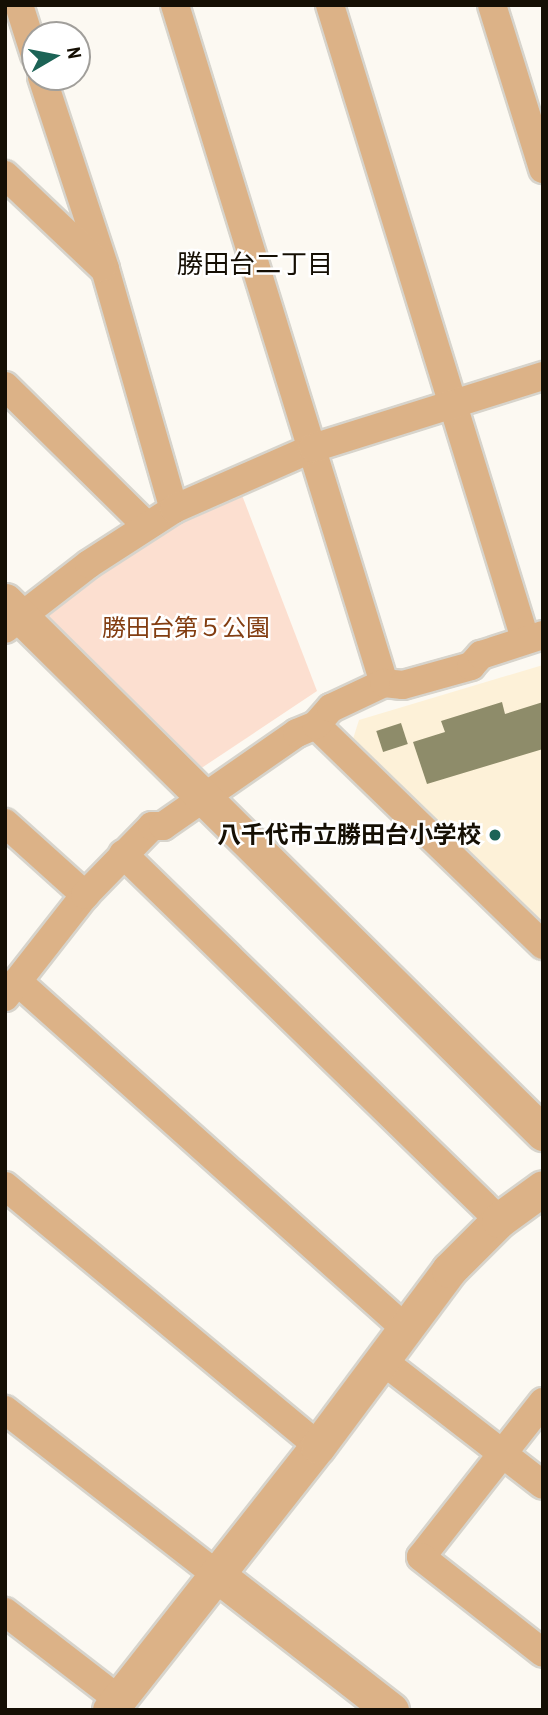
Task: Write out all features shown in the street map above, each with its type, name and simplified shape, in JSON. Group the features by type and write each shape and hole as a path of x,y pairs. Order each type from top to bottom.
{"street":[{"path":"175,5 384,683"},
{"path":"330,5 453,405 534,637 481,655 471,666 402,685 384,683 331,708 316,725 297,733 201,796 163,826 152,826 85,895 11,989 407,1330"},
{"path":"492,5 543,169"},
{"path":"47,91 105,269 174,509"},
{"path":"5,175 105,269"},
{"path":"543,376 313,448 174,509 10,615 201,796 543,1133"},
{"path":"5,386 146,525"},
{"path":"316,725 543,945"},
{"path":"5,823 85,895"},
{"path":"123,854 499,1220"},
{"path":"5,1186 318,1446"},
{"path":"5,1612 114,1704 318,1446 407,1330 449,1270 499,1220 543,1188"},
{"path":"383,1361 543,1485"},
{"path":"543,1402 421,1558 543,1653"},
{"path":"5,1410 391,1710"}],"shaded area":[{"name":"八千代市立勝田台小学校","path":"543,665 543,929 352,742 359,720"}],"green space":[{"name":"勝田台第５公園","path":"240,490 317,691 194,773 29,617 149,529"}],"building":[{"path":"502,702 505,714 543,702 543,749 427,784 413,742 445,732 441,721"},
{"path":"401,723 408,744 383,752 376,731"}],"place":[{"name":"八千代市立勝田台小学校","path":"495,835"}],"district":[{"name":"勝田台二丁目","path":"255,264"}]}
